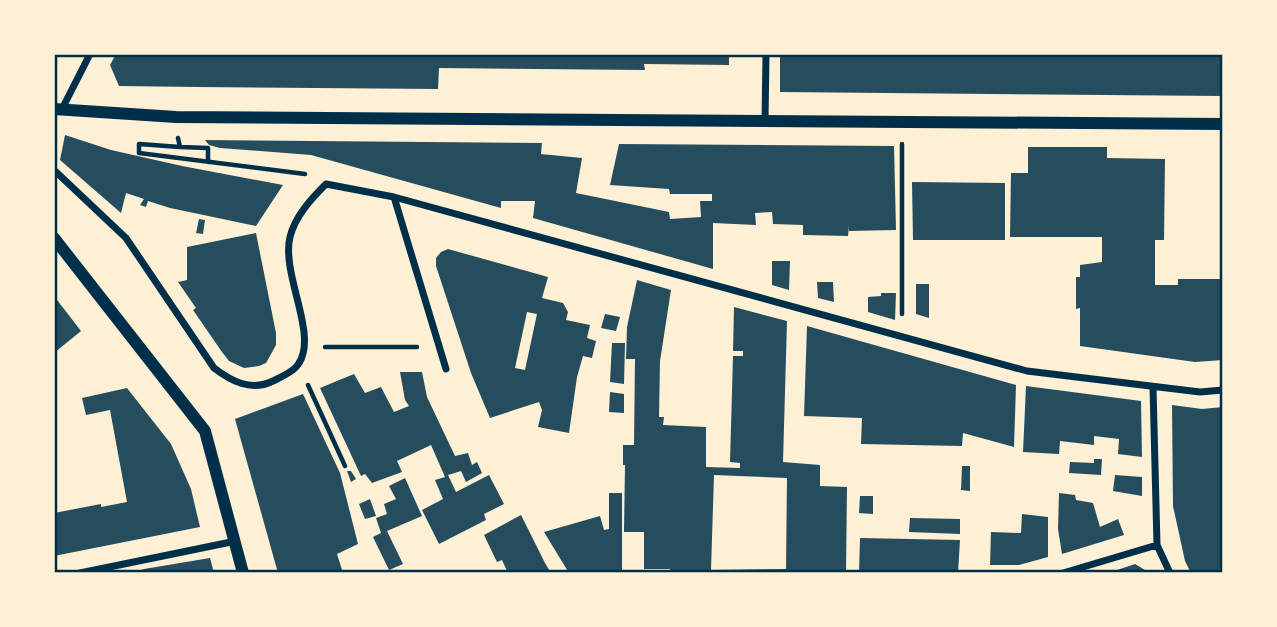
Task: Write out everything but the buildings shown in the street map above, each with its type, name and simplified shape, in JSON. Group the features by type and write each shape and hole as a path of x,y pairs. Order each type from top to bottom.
{"street":[{"path":"90,54 58,109 176,117 1223,124"},
{"path":"765,121 766,54"},
{"path":"54,170 126,238 214,368 244,386 266,385 299,365 306,346 288,260 290,235 308,201 326,184 394,197 1027,371 1153,387 1223,390"},
{"path":"394,197 446,369"},
{"path":"54,238 205,431 243,573"},
{"path":"1153,387 1157,545 1170,573"},
{"path":"80,573 236,541"},
{"path":"1063,573 1157,545"}],"path":[{"path":"176,117 180,147"},
{"path":"902,122 902,337"},
{"path":"208,162 208,148 139,144 139,153 208,162 306,174 326,184"},
{"path":"306,346 441,348"},
{"path":"299,365 345,466"}]}
